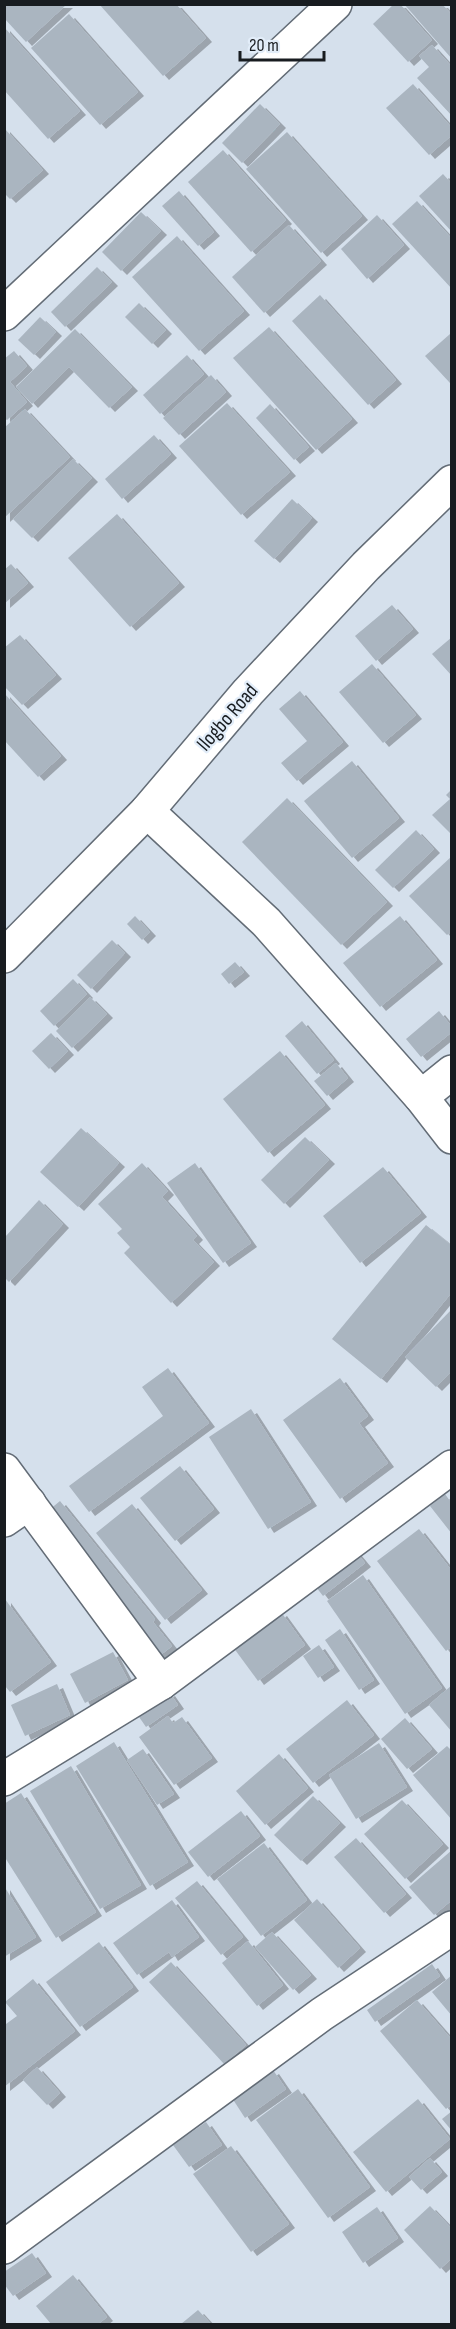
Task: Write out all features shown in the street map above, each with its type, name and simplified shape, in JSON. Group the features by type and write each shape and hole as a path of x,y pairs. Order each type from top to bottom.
{"street":[{"path":"4,314 335,4"},
{"name":"Ilogbo Road","path":"4,956 147,811 248,692 366,566 452,482"},
{"path":"147,811 266,922 421,1097 452,1137"},
{"path":"421,1097 452,1072"},
{"path":"4,1779 161,1683 452,1467"},
{"path":"4,1470 17,1511 161,1683"},
{"path":"4,2247 322,2014 452,1928"}],"building":[{"path":"4,4 67,4 26,42 4,18"},
{"path":"99,4 176,4 206,38 163,76"},
{"path":"394,4 400,4 432,40 408,62 373,24"},
{"path":"404,4 442,4 452,15 452,59"},
{"path":"69,14 138,92 100,125 31,48"},
{"path":"4,27 80,111 48,139 4,90"},
{"path":"432,45 452,67 452,116 417,78 429,67 419,56"},
{"path":"413,84 452,128 452,135 429,155 386,108"},
{"path":"260,104 280,124 242,163 222,143"},
{"path":"4,128 43,170 10,199 4,193"},
{"path":"287,132 362,216 321,253 246,169"},
{"path":"223,150 286,220 251,252 188,182"},
{"path":"443,174 452,184 452,232 419,196"},
{"path":"179,191 214,232 198,246 162,206"},
{"path":"417,201 452,239 452,289 392,224"},
{"path":"141,212 161,231 121,271 102,252"},
{"path":"377,215 404,245 367,279 341,249"},
{"path":"289,225 321,261 264,313 232,277"},
{"path":"177,236 244,311 199,351 132,277"},
{"path":"97,267 112,282 65,327 51,312"},
{"path":"320,295 396,380 368,405 292,321"},
{"path":"139,303 166,330 152,344 125,317"},
{"path":"40,317 56,332 34,355 18,340"},
{"path":"269,327 352,419 316,450 233,358"},
{"path":"75,329 132,387 109,408 69,367 32,404 16,387"},
{"path":"450,334 452,336 452,381 450,383 425,356"},
{"path":"14,351 27,366 10,382 27,402 7,420 4,418 4,359"},
{"path":"187,355 204,374 160,414 143,395"},
{"path":"211,375 226,392 179,435 163,418"},
{"path":"227,403 290,472 241,515 179,446"},
{"path":"270,404 309,447 294,460 256,418"},
{"path":"25,409 70,457 4,518 4,428"},
{"path":"154,435 171,454 122,499 105,479"},
{"path":"73,459 92,478 32,538 13,519"},
{"path":"292,499 312,518 274,559 254,541"},
{"path":"117,514 179,583 130,627 68,558"},
{"path":"11,564 28,583 4,604 4,570"},
{"path":"392,605 413,629 376,661 355,636"},
{"path":"20,635 56,675 22,705 4,686 4,648"},
{"path":"452,637 452,676 432,654"},
{"path":"372,664 416,715 383,743 339,692"},
{"path":"300,691 343,742 297,781 281,763 307,741 279,709"},
{"path":"4,693 61,756 38,777 4,740"},
{"path":"352,761 399,818 352,858 304,801"},
{"path":"452,789 452,835 432,815 450,799 446,795"},
{"path":"287,798 387,902 341,945 242,842"},
{"path":"416,830 434,849 393,888 375,870"},
{"path":"452,856 452,931 447,935 409,896"},
{"path":"135,916 150,932 142,940 127,924"},
{"path":"400,916 437,960 380,1007 343,963"},
{"path":"112,940 125,953 91,989 77,975"},
{"path":"235,962 244,972 229,984 221,974"},
{"path":"73,979 87,994 54,1026 40,1011"},
{"path":"90,997 107,1014 72,1048 56,1031"},
{"path":"439,1011 452,1027 452,1032 421,1057 406,1039"},
{"path":"302,1021 334,1060 317,1074 285,1036"},
{"path":"51,1033 68,1051 49,1069 32,1051"},
{"path":"280,1051 325,1105 268,1153 223,1099"},
{"path":"336,1063 348,1078 327,1096 314,1081"},
{"path":"81,1128 119,1163 78,1207 40,1172"},
{"path":"305,1137 329,1160 284,1204 261,1180"},
{"path":"142,1163 168,1191 162,1197 197,1236 193,1240 214,1262 171,1303 124,1253 130,1247 117,1233 122,1229 98,1204"},
{"path":"195,1163 251,1243 223,1263 167,1183"},
{"path":"383,1167 421,1213 360,1263 323,1216"},
{"path":"39,1200 63,1224 9,1282 5,1278 5,1237"},
{"path":"426,1225 452,1246 452,1292 381,1379 332,1339"},
{"path":"452,1309 452,1371 436,1387 405,1357"},
{"path":"168,1368 209,1423 89,1512 69,1486 163,1416 142,1387"},
{"path":"340,1378 368,1416 359,1423 388,1463 340,1499 283,1420"},
{"path":"251,1409 311,1502 268,1529 209,1437"},
{"path":"180,1466 214,1509 175,1541 140,1498"},
{"path":"445,1494 450,1501 452,1500 452,1534 430,1506"},
{"path":"60,1501 155,1619 153,1622 172,1646 158,1657 43,1515"},
{"path":"132,1504 202,1590 165,1620 96,1533"},
{"path":"419,1529 452,1571 452,1646 446,1651 377,1561"},
{"path":"351,1546 365,1563 323,1596 313,1583"},
{"path":"363,1575 442,1688 405,1714 327,1601"},
{"path":"5,1599 51,1662 10,1692 5,1686"},
{"path":"281,1612 305,1645 258,1681 233,1647"},
{"path":"340,1629 374,1680 359,1690 325,1640"},
{"path":"319,1645 334,1667 318,1678 303,1656"},
{"path":"113,1652 128,1680 85,1703 70,1674"},
{"path":"57,1684 70,1715 25,1736 11,1705"},
{"path":"452,1685 452,1732 429,1705"},
{"path":"169,1692 178,1705 146,1727 137,1714"},
{"path":"347,1700 374,1735 313,1783 286,1749"},
{"path":"168,1716 173,1723 182,1717 212,1758 174,1785 139,1737"},
{"path":"405,1718 432,1749 407,1769 381,1739"},
{"path":"114,1742 188,1862 150,1886 76,1766"},
{"path":"379,1743 407,1787 356,1819 329,1775"},
{"path":"447,1746 452,1751 452,1820 413,1775"},
{"path":"143,1749 174,1794 157,1805 127,1760"},
{"path":"279,1754 308,1788 265,1825 236,1791"},
{"path":"71,1766 141,1885 100,1909 30,1791"},
{"path":"21,1793 96,1912 56,1938 4,1856 4,1804"},
{"path":"313,1796 340,1823 301,1861 274,1835"},
{"path":"402,1800 443,1844 405,1879 364,1834"},
{"path":"241,1811 260,1836 208,1877 188,1852"},
{"path":"356,1838 406,1894 384,1913 334,1857"},
{"path":"264,1843 307,1900 261,1936 217,1879"},
{"path":"452,1850 452,1900 434,1915 409,1887"},
{"path":"197,1881 243,1937 221,1955 175,1898"},
{"path":"4,1886 36,1937 4,1957"},
{"path":"317,1899 360,1948 338,1968 294,1920"},
{"path":"172,1900 199,1937 172,1957 169,1952 137,1975 113,1943"},
{"path":"272,1932 311,1975 293,1990 255,1947"},
{"path":"248,1941 283,1985 257,2006 222,1963"},
{"path":"99,1942 133,1987 80,2027 46,1982"},
{"path":"171,1962 246,2045 224,2064 149,1982"},
{"path":"432,1964 440,1976 375,2022 367,2010"},
{"path":"452,1975 452,2016 432,1992"},
{"path":"33,1979 75,2031 4,2087 4,2023 6,2024 17,2016 5,2002"},
{"path":"417,2000 452,2040 452,2104 446,2109 380,2031"},
{"path":"37,2067 60,2093 47,2105 23,2080"},
{"path":"273,2070 286,2089 245,2118 232,2098"},
{"path":"298,2089 370,2187 328,2218 256,2120"},
{"path":"418,2099 450,2139 386,2192 353,2152"},
{"path":"452,2111 452,2131 442,2119"},
{"path":"206,2122 222,2145 189,2167 173,2145"},
{"path":"231,2146 289,2224 251,2252 193,2174"},
{"path":"430,2158 442,2172 421,2190 409,2177"},
{"path":"430,2206 452,2229 452,2258 440,2269 404,2230"},
{"path":"377,2207 398,2238 363,2263 342,2232"},
{"path":"32,2253 46,2273 13,2296 4,2284 4,2272"},
{"path":"73,2275 107,2317 98,2324 51,2324 36,2306"},
{"path":"198,2310 211,2324 181,2324"}]}
